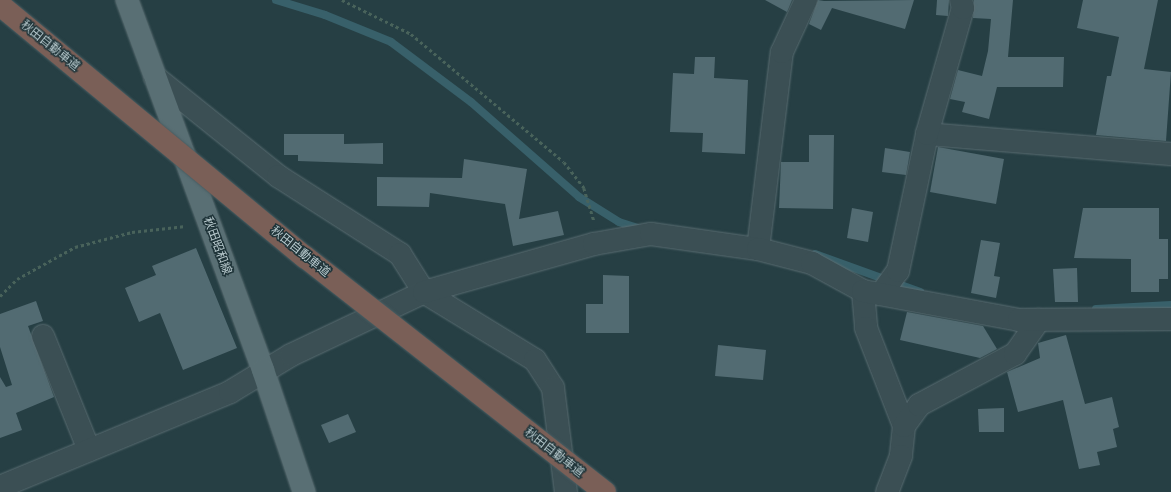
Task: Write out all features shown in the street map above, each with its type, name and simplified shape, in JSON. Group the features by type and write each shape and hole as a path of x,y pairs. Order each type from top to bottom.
{"highway":[{"name":"秋田自動車道","path":"0,5 305,257 605,492"}],"main road":[{"name":"秋田昭和線","path":"127,0 209,225 264,370 304,492"}],"street":[{"path":"759,244 782,52 806,0"},
{"path":"887,492 901,456 904,426 866,328 881,287 927,134 963,8 961,0"},
{"path":"155,77 278,176 400,254 424,292 535,360 553,388 566,492"},
{"path":"927,134 1171,154"},
{"path":"13,487 89,450 230,392 264,370 424,292 594,244 651,234 759,244 881,287 1019,320 1171,319"},
{"path":"904,426 919,405 1015,354 1039,320"},
{"path":"43,336 89,450"}],"path":[{"path":"342,0 411,34 564,162 584,188 594,223"},
{"path":"0,296 17,279 75,247 132,232 209,225"}],"building":[{"path":"765,0 792,0 787,12"},
{"path":"818,0 914,0 905,29 832,8 821,30 809,24"},
{"path":"937,0 949,0 948,16 936,15"},
{"path":"974,0 1013,0 1008,57 1064,57 1063,87 997,87 989,119 962,112 965,102 950,99 958,70 982,76 988,51 991,19 973,18"},
{"path":"1083,0 1158,0 1144,69 1171,72 1166,141 1096,135 1107,76 1111,76 1119,37 1077,28"},
{"path":"695,57 715,57 714,78 748,80 745,154 702,152 703,133 670,132 673,73 694,74"},
{"path":"284,134 344,134 344,144 383,143 383,164 298,161 298,155 284,155"},
{"path":"809,135 834,135 833,209 779,208 781,162 809,162"},
{"path":"938,147 1004,159 996,204 930,192"},
{"path":"885,148 910,152 906,175 882,172"},
{"path":"464,159 527,169 519,219 558,211 564,235 513,246 505,204 430,193 429,207 377,206 377,177 462,178"},
{"path":"852,208 873,212 868,242 847,238"},
{"path":"1083,208 1159,208 1159,239 1168,239 1168,279 1159,279 1159,292 1131,292 1131,259 1074,258"},
{"path":"981,240 1000,243 994,276 1000,277 996,298 971,293"},
{"path":"196,248 237,348 183,370 160,313 139,322 125,288 156,275 152,266"},
{"path":"1077,268 1078,302 1055,302 1053,269"},
{"path":"603,275 629,276 629,333 586,333 586,304 603,304"},
{"path":"36,301 43,321 28,326 54,397 16,413 22,430 0,438 0,377 6,387 12,385 0,347 0,314"},
{"path":"907,312 983,326 997,349 980,358 900,340"},
{"path":"1066,335 1085,404 1112,397 1119,427 1113,429 1117,447 1097,452 1100,465 1079,469 1063,400 1018,412 1007,372 1040,358 1038,343"},
{"path":"718,345 766,350 763,380 715,376"},
{"path":"1004,408 1004,432 979,432 978,409"},
{"path":"348,414 356,432 329,443 321,425"}],"waterway":[{"path":"276,0 325,15 391,42 471,102 579,197 619,222 641,229"},
{"path":"815,254 920,292"},
{"path":"1096,309 1171,305"}]}
